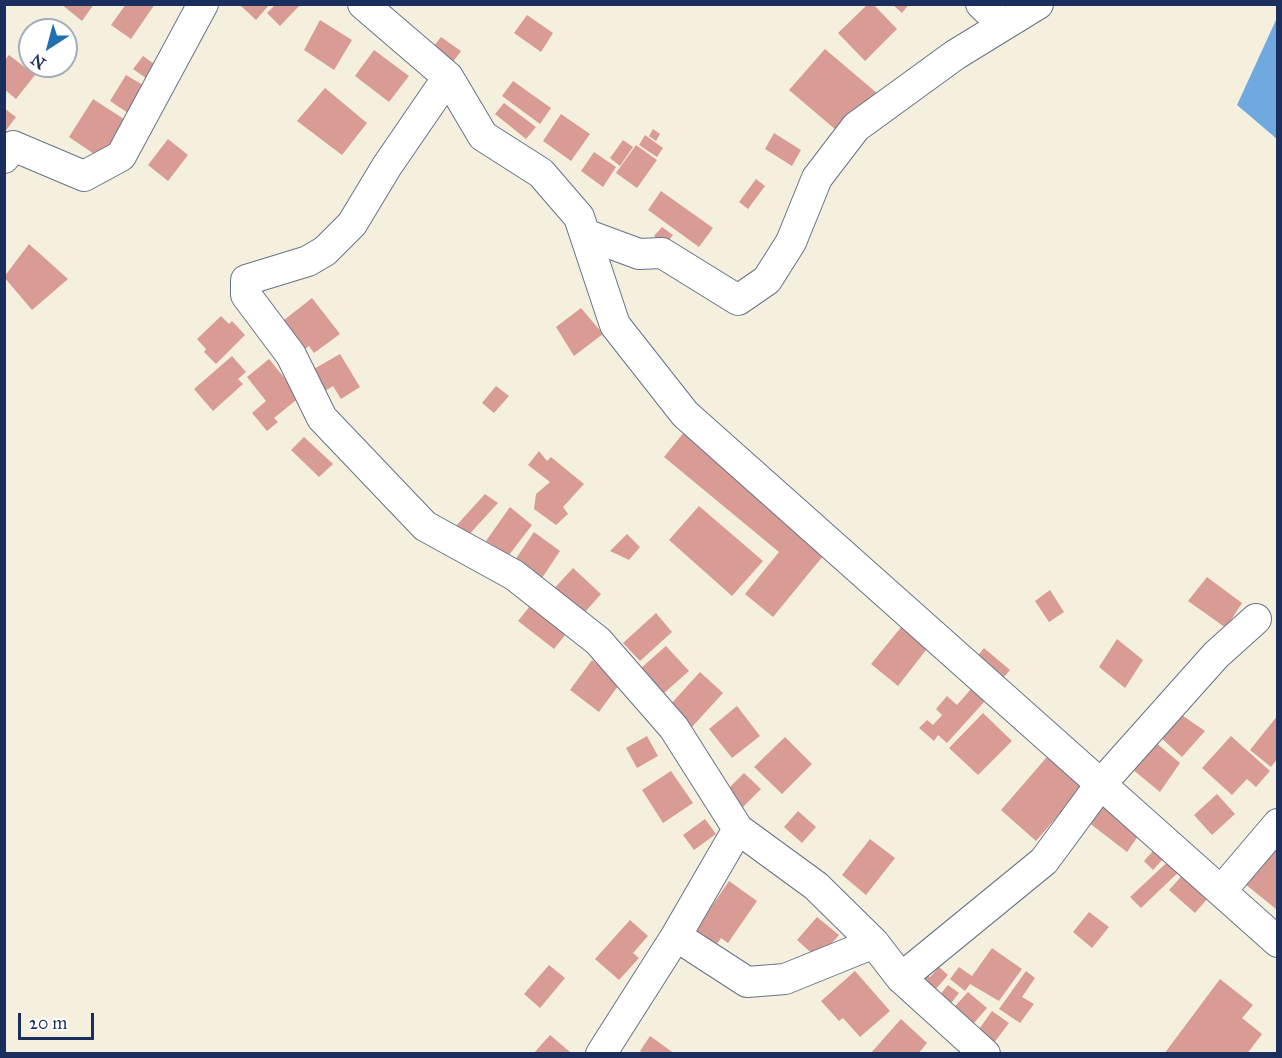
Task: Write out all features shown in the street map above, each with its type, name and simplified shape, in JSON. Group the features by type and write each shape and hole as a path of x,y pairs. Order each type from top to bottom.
{"street":[{"path":"4,158 14,146 84,176 121,156 203,4"},
{"path":"363,4 448,77 483,136 542,173 579,217 615,324 685,414 1278,942"},
{"path":"981,4 1003,25"},
{"path":"585,234 639,254 662,253 738,300 767,280 791,242 817,178 856,126 954,55 1038,4"},
{"path":"448,77 387,166 352,224 325,251 308,261 246,280 246,296 291,355 322,418 425,526 514,575 598,641 674,728 738,829 816,886 874,943 902,978 985,1053"},
{"path":"902,978 1044,861 1100,785 1216,655 1256,619"},
{"path":"1221,891 1278,824"},
{"path":"601,1053 676,936 738,829"},
{"path":"676,936 747,982 785,979 874,943"}],"water":[{"path":"1277,20 1277,139 1237,105"}],"building":[{"path":"61,4 94,4 82,21"},
{"path":"126,4 155,4 131,39 111,25"},
{"path":"242,4 270,4 256,20 241,6"},
{"path":"276,4 301,4 280,26 267,13"},
{"path":"868,4 873,4 897,29 865,61 838,33"},
{"path":"892,4 909,4 902,13"},
{"path":"527,15 553,33 541,52 514,33"},
{"path":"320,20 352,40 334,70 304,50"},
{"path":"441,37 461,51 447,70 427,55"},
{"path":"825,49 878,94 843,136 789,90"},
{"path":"374,50 409,76 389,102 355,76"},
{"path":"9,55 18,62 18,78 33,78 16,99 4,89 4,61"},
{"path":"143,56 160,68 150,81 133,69"},
{"path":"126,75 148,88 131,115 110,101"},
{"path":"513,81 551,108 540,124 502,96"},
{"path":"325,88 367,123 342,155 297,121"},
{"path":"93,99 127,121 103,160 69,137"},
{"path":"504,103 536,127 526,139 495,114"},
{"path":"4,108 16,117 4,133"},
{"path":"561,114 590,134 571,161 543,141"},
{"path":"653,129 660,134 656,141 649,136"},
{"path":"774,133 801,150 792,166 765,149"},
{"path":"645,135 663,148 657,157 639,145"},
{"path":"168,139 188,155 168,181 148,165"},
{"path":"623,140 633,147 620,166 610,158"},
{"path":"636,145 657,160 637,188 616,173"},
{"path":"594,152 616,167 603,187 581,171"},
{"path":"756,179 765,186 748,209 739,202"},
{"path":"661,191 713,228 699,247 648,210"},
{"path":"662,227 673,235 665,245 654,236"},
{"path":"29,244 68,279 32,310 4,277"},
{"path":"312,298 340,334 314,353 309,346 301,352 279,324"},
{"path":"581,308 603,334 574,356 556,327"},
{"path":"221,316 229,324 232,321 245,335 216,364 204,352 206,349 197,339"},
{"path":"340,354 360,387 341,399 333,386 325,391 312,370"},
{"path":"232,356 246,372 238,379 243,384 213,411 194,389"},
{"path":"269,359 300,397 274,418 278,422 267,431 252,413 266,401 247,377"},
{"path":"496,386 509,396 494,413 482,403"},
{"path":"685,431 828,550 773,617 745,594 779,552 664,457"},
{"path":"304,437 333,464 319,477 291,450"},
{"path":"539,451 547,461 551,457 584,484 563,507 568,514 556,525 534,509 536,494 550,482 528,465"},
{"path":"485,494 498,503 465,539 455,527"},
{"path":"699,506 763,561 732,596 669,540"},
{"path":"510,507 532,525 509,555 486,541"},
{"path":"534,532 560,551 540,581 513,563"},
{"path":"627,534 640,547 629,560 610,551"},
{"path":"573,568 601,594 579,619 550,593"},
{"path":"1207,577 1242,603 1226,628 1188,601"},
{"path":"1050,590 1064,612 1049,622 1035,601"},
{"path":"534,601 570,629 554,649 518,621"},
{"path":"656,613 672,632 640,661 623,643"},
{"path":"907,620 933,641 898,686 871,664"},
{"path":"1117,639 1143,660 1125,688 1099,667"},
{"path":"666,646 689,671 655,701 632,676"},
{"path":"984,648 1010,670 1001,680 976,658"},
{"path":"592,660 621,682 599,712 570,690"},
{"path":"700,672 723,693 692,727 669,706"},
{"path":"971,689 985,701 947,743 938,735 934,741 919,728 927,720 933,725 942,715 936,709 947,696 957,705"},
{"path":"737,706 760,736 732,758 709,729"},
{"path":"983,713 1012,741 978,775 949,748"},
{"path":"1179,713 1205,731 1182,757 1159,736"},
{"path":"1278,715 1278,758 1271,767 1250,750"},
{"path":"647,736 658,756 637,768 626,748"},
{"path":"1231,736 1270,771 1256,787 1247,779 1232,795 1202,768"},
{"path":"785,737 812,764 782,794 754,767"},
{"path":"1154,741 1180,763 1160,792 1132,769"},
{"path":"1053,750 1088,781 1036,841 1001,810"},
{"path":"671,771 693,803 663,823 642,790"},
{"path":"744,773 761,789 736,814 720,797"},
{"path":"1217,794 1235,814 1212,835 1194,815"},
{"path":"1107,799 1143,829 1127,852 1088,822"},
{"path":"798,811 816,827 802,843 784,827"},
{"path":"705,819 716,834 694,850 683,835"},
{"path":"870,839 895,858 866,895 842,875"},
{"path":"1161,842 1170,851 1153,870 1144,861"},
{"path":"1278,844 1278,907 1276,909 1245,884"},
{"path":"1176,854 1186,865 1141,908 1130,897"},
{"path":"1190,867 1215,890 1195,913 1169,890"},
{"path":"729,881 757,901 728,943 721,938 715,947 694,932"},
{"path":"1089,912 1109,927 1092,948 1073,932"},
{"path":"817,917 839,935 818,959 797,940"},
{"path":"630,920 648,936 633,953 639,958 619,980 595,959"},
{"path":"992,948 1022,969 999,1001 970,984 965,991 950,979 959,967 972,976"},
{"path":"549,965 565,978 540,1008 524,994"},
{"path":"939,967 948,975 929,997 920,969 930,977"},
{"path":"855,971 890,1011 860,1037 843,1018 839,1021 821,1001"},
{"path":"1026,971 1035,978 1022,997 1034,1004 1020,1023 999,1009"},
{"path":"1220,979 1253,1005 1242,1018 1262,1034 1247,1054 1164,1054"},
{"path":"948,985 959,993 945,1011 934,1002"},
{"path":"968,992 987,1008 967,1031 948,1014"},
{"path":"992,1011 1009,1023 990,1048 974,1036"},
{"path":"901,1019 927,1043 918,1054 870,1054"},
{"path":"550,1035 570,1052 569,1054 533,1054"},
{"path":"650,1036 675,1054 644,1054 640,1051"}]}
